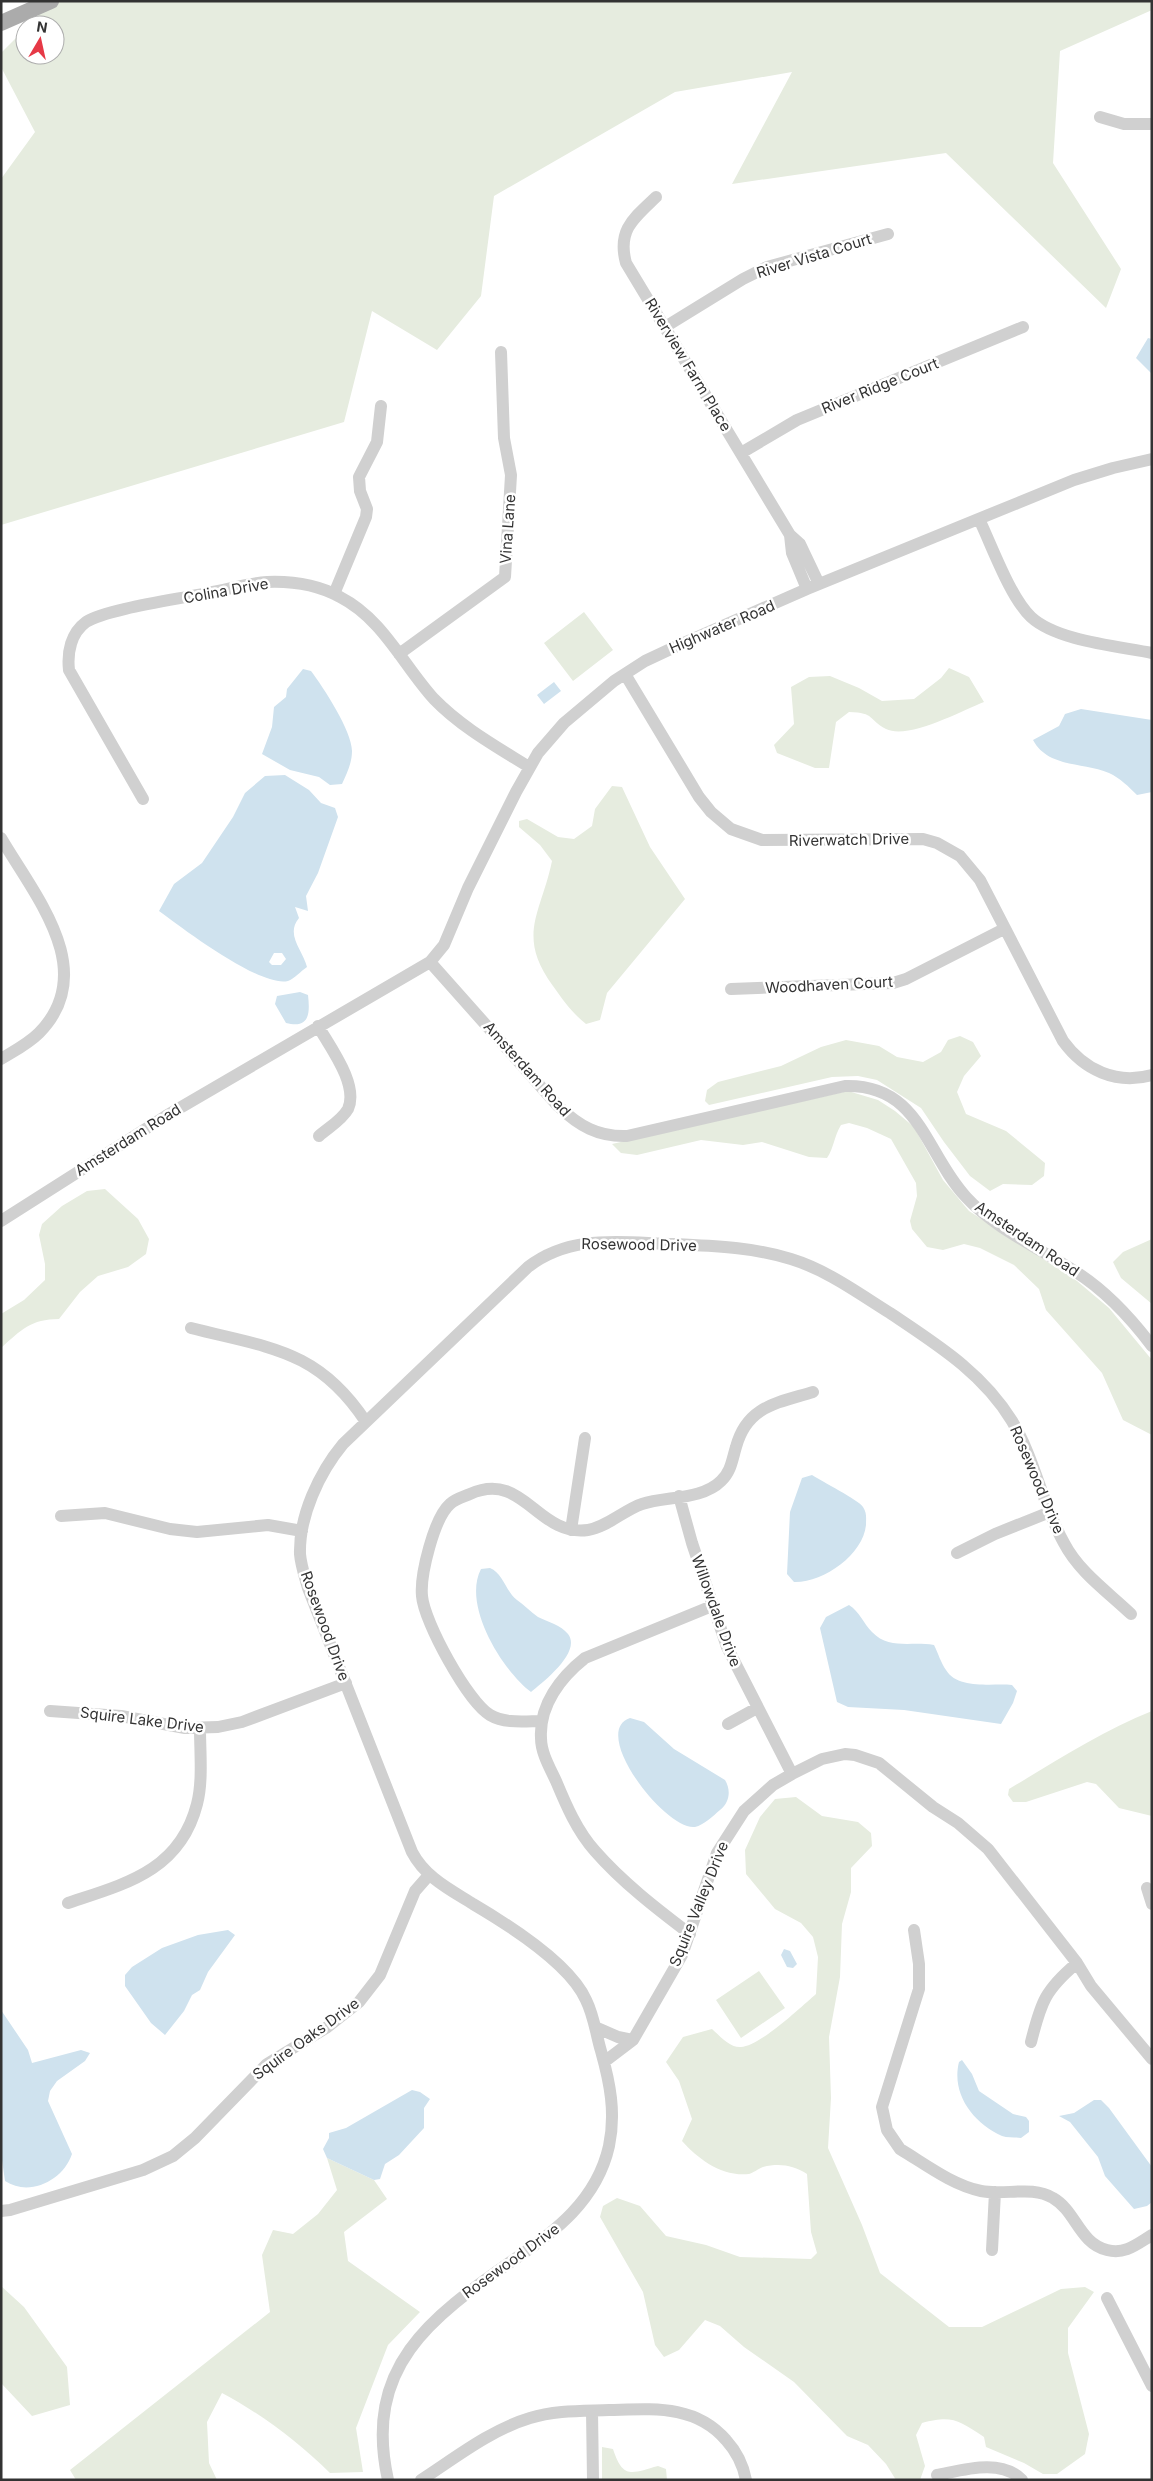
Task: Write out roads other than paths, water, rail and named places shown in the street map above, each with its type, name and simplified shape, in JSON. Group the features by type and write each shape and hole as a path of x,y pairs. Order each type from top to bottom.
{"main road":[{"path":"1,23 50,1"}],"street":[{"path":"1100,117 1124,124 1152,124"},
{"name":"Riverview Farm Place","path":"656,197 631,222 623,239 623,252 626,263 790,535 800,544 813,587"},
{"name":"River Vista Court","path":"664,327 743,279 767,267 888,234"},
{"name":"River Ridge Court","path":"741,453 797,420 1023,327"},
{"name":"Vina Lane","path":"399,654 505,577 511,475 504,438 501,352"},
{"path":"334,594 366,517 367,509 360,491 359,477 377,442 381,406"},
{"name":"Highwater Road","path":"430,962 444,945 468,888 538,753 564,723 584,704 625,674 666,650 813,587 1074,480 1152,459"},
{"path":"979,519 1014,591 1031,617 1058,633 1152,653"},
{"name":"Colina Drive","path":"143,799 69,670 69,650 72,641 84,624 113,612 266,582 311,585 334,594 366,614 418,680 446,710 476,733 529,768"},
{"name":"Riverwatch Drive","path":"625,674 699,797 711,812 731,829 772,842 912,837 937,843 960,856 973,869 1063,1041 1077,1058 1094,1070 1109,1076 1130,1078 1152,1075"},
{"path":"1,838 60,940 64,973 59,1002 46,1026 27,1043 1,1059"},
{"name":"Woodhaven Court","path":"731,989 893,983 906,979 1004,929"},
{"name":"Amsterdam Road","path":"1,1221 166,1116 430,962 558,1106 573,1120 597,1133 627,1136 844,1086 860,1085 878,1090 893,1098 917,1120 954,1183 986,1216 1104,1292 1152,1346"},
{"path":"318,1026 350,1083 351,1096 348,1109 319,1136"},
{"name":"Rosewood Drive","path":"388,2480 382,2442 384,2417 392,2384 410,2347 442,2312 545,2238 567,2219 595,2184 611,2137 612,2096 595,2027 581,1990 564,1969 489,1914 429,1875 412,1852 304,1575 300,1552 302,1531 308,1509 326,1469 343,1444 540,1258 575,1244 592,1242 728,1246 780,1256 828,1274 963,1364 988,1387 1012,1420 1028,1452 1050,1512 1064,1543 1081,1567 1131,1614"},
{"path":"191,1328 293,1355 333,1380 366,1422"},
{"path":"542,1721 501,1719 478,1706 468,1694 427,1618 422,1597 423,1575 444,1510 454,1501 475,1492 494,1488 508,1490 557,1526 571,1530 589,1530 644,1504 709,1490 720,1483 730,1468 740,1432 755,1413 769,1406 813,1392"},
{"path":"571,1530 585,1438"},
{"name":"Willowdale Drive","path":"680,1496 712,1606 727,1647 792,1774"},
{"path":"957,1552 995,1534 1050,1512"},
{"path":"61,1516 105,1513 170,1529 190,1531 258,1526 302,1531"},
{"path":"690,1934 658,1909 595,1851 585,1837 568,1810 545,1758 541,1739 542,1721 556,1687 574,1666 586,1658 712,1606"},
{"name":"Squire Lake Drive","path":"50,1711 121,1716 200,1728 242,1722 346,1683"},
{"path":"728,1724 757,1708"},
{"path":"68,1903 112,1889 144,1876 176,1847 188,1827 197,1804 200,1728"},
{"name":"Squire Valley Drive","path":"604,2062 633,2040 682,1955 717,1853 744,1811 773,1785 792,1774 822,1759 834,1756 855,1755 879,1763 933,1807 958,1823 988,1849 1077,1963 1091,1986 1152,2059"},
{"name":"Squire Oaks Drive","path":"1,2210 10,2210 143,2170 173,2156 195,2138 266,2064 326,2028 359,2002 380,1975 415,1891 429,1875"},
{"path":"1147,1888 1152,1904"},
{"path":"914,1930 919,1964 919,1989 884,2099 885,2123 900,2149 961,2185 983,2192 1037,2192 1052,2197 1067,2210 1086,2238 1106,2250 1130,2250 1147,2238"},
{"path":"1031,2042 1039,2010 1046,1994 1056,1981 1077,1963"},
{"path":"595,2027 618,2037 633,2040"},
{"path":"992,2250 995,2192"},
{"path":"1107,2298 1152,2386"},
{"path":"420,2480 492,2434 517,2423 548,2414 592,2411 667,2410 697,2417 710,2425 732,2447 739,2458 746,2480"},
{"path":"592,2411 593,2480"},
{"path":"937,2475 975,2466 1012,2472 1022,2480"}],"water":[{"path":"1148,338 1152,339 1152,374 1136,358"},
{"path":"303,669 311,671 322,687 342,721 351,742 351,760 342,784 330,785 319,777 290,770 262,754 272,727 274,707 286,697 287,689"},
{"path":"554,682 561,691 544,704 537,695"},
{"path":"1081,709 1152,720 1152,792 1137,795 1121,780 1109,773 1057,760 1040,749 1033,740 1059,726 1065,714"},
{"path":"285,775 309,790 321,803 335,808 338,817 318,873 306,896 308,911 295,907 299,918 295,924 294,936 307,967 288,981 276,981 241,966 159,911 174,884 202,863 233,817 245,793 265,776","holes":["274,953 282,953 286,959 281,965 272,965 269,962"]},
{"path":"300,992 308,995 309,1008 307,1018 300,1024 286,1023 275,1004 277,996"},
{"path":"812,1475 860,1504 865,1511 866,1525 858,1547 840,1565 817,1578 794,1582 787,1574 790,1512 802,1478"},
{"path":"490,1568 498,1574 513,1597 538,1617 562,1628 568,1634 571,1641 566,1658 531,1692 508,1669 497,1653 481,1618 477,1600 477,1584 481,1569"},
{"path":"849,1605 879,1638 893,1643 934,1645 946,1670 959,1680 976,1684 1012,1685 1017,1691 1013,1703 1001,1724 904,1710 848,1707 837,1702 820,1628 826,1617"},
{"path":"630,1718 644,1722 674,1749 725,1780 728,1788 728,1800 723,1807 705,1822 695,1827 682,1824 667,1814 636,1779 625,1760 619,1742 620,1727"},
{"path":"228,1930 235,1935 208,1972 200,1990 192,1995 184,2011 165,2035 151,2023 125,1986 125,1975 132,1967 162,1948 198,1935"},
{"path":"784,1949 790,1951 797,1964 793,1968 787,1967 781,1955"},
{"path":"1,2010 28,2050 32,2063 81,2050 90,2053 85,2061 57,2081 50,2091 48,2101 72,2154 68,2164 53,2179 34,2187 14,2186 5,2181 1,2153"},
{"path":"962,2060 972,2074 979,2091 1013,2114 1026,2117 1029,2121 1029,2132 1021,2138 1002,2136 991,2130 974,2115 961,2096 958,2085 957,2074 959,2062"},
{"path":"412,2090 420,2092 430,2099 424,2108 424,2128 399,2155 385,2164 380,2179 374,2180 327,2158 323,2149 329,2138 329,2133 346,2128"},
{"path":"1094,2100 1101,2100 1109,2108 1152,2167 1152,2202 1147,2206 1134,2209 1105,2176 1098,2157 1070,2122 1059,2116 1074,2113"}]}
